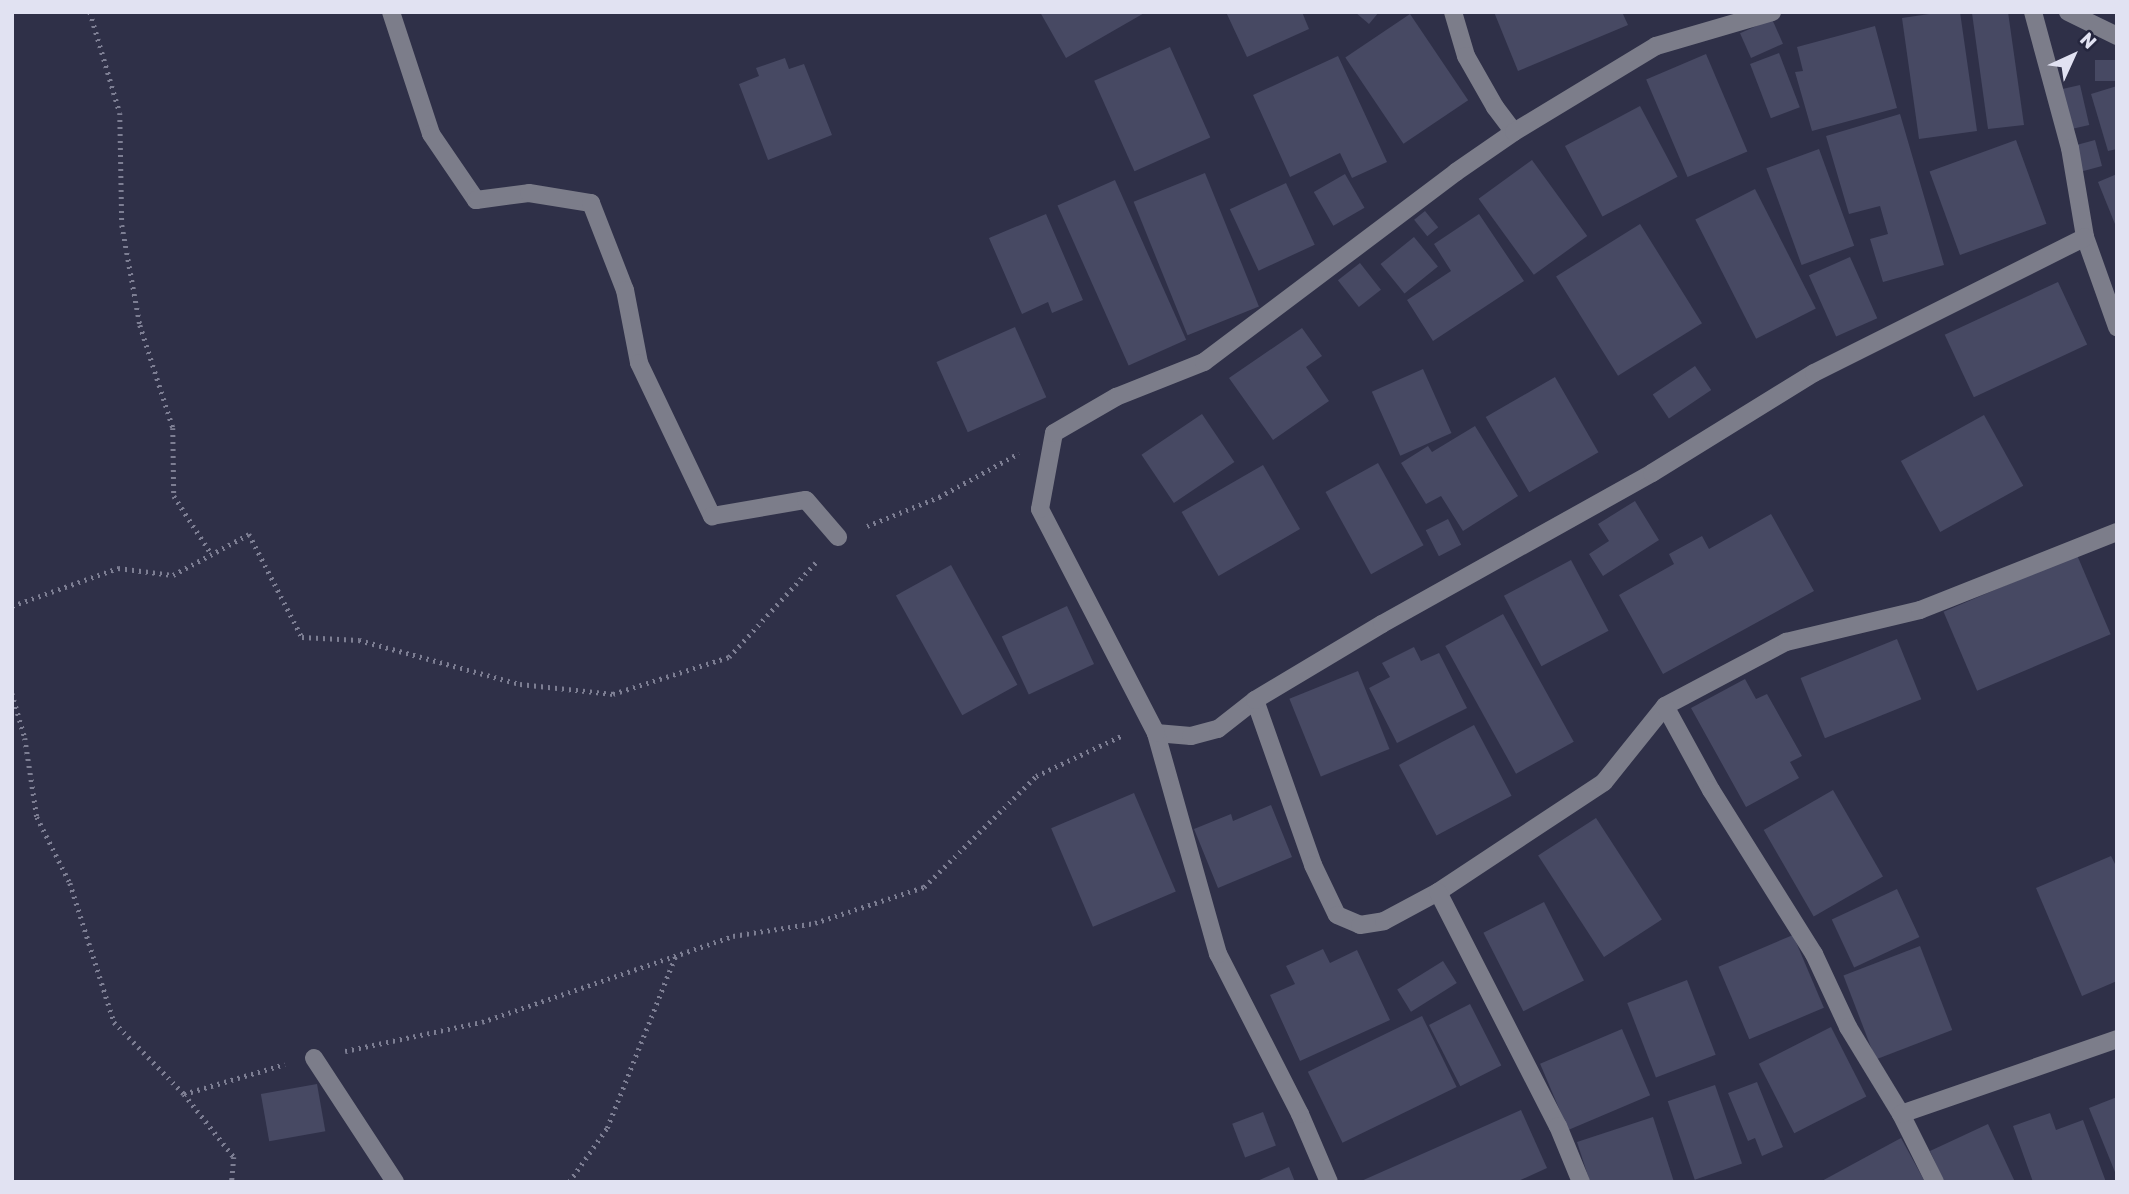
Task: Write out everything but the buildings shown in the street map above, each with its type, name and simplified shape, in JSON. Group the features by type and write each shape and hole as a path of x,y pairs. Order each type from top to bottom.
{"street":[{"path":"391,12 431,134 476,201 528,193 591,203 625,290 639,363 712,516 806,500 838,537"},
{"path":"1452,12 1466,56 1495,107 1514,132"},
{"path":"1329,1182 1300,1114 1218,954 1156,733 1040,509 1054,433 1116,397 1204,362 1296,290 1514,132 1656,47 1772,12"},
{"path":"2033,12 2070,148 2085,236 2117,327"},
{"path":"2068,12 2117,37"},
{"path":"1156,733 1191,736 1218,729 1255,700 1382,624 1652,472 1814,373 2085,236"},
{"path":"1255,700 1313,865 1337,915 1360,925 1384,921 1438,892 1604,782 1665,706 1786,642 1920,610 2117,532"},
{"path":"1665,706 1711,790 1814,954 1848,1027 1901,1114 1935,1182"},
{"path":"1438,892 1558,1126 1581,1182"},
{"path":"1901,1114 2117,1039"},
{"path":"314,1058 395,1182"}],"path":[{"path":"90,12 120,113 122,225 140,326 173,428 174,496 212,555"},
{"path":"12,606 118,568 173,575 249,534 302,637 359,640 520,684 613,694 729,657 838,537 939,497 1054,433"},
{"path":"12,693 25,738 37,817 70,883 114,1022 184,1094 234,1157 232,1182"},
{"path":"184,1094 314,1058 482,1022 733,936 816,923 924,887 1035,776 1127,733 1156,733"},
{"path":"569,1182 607,1128 675,956"}]}
